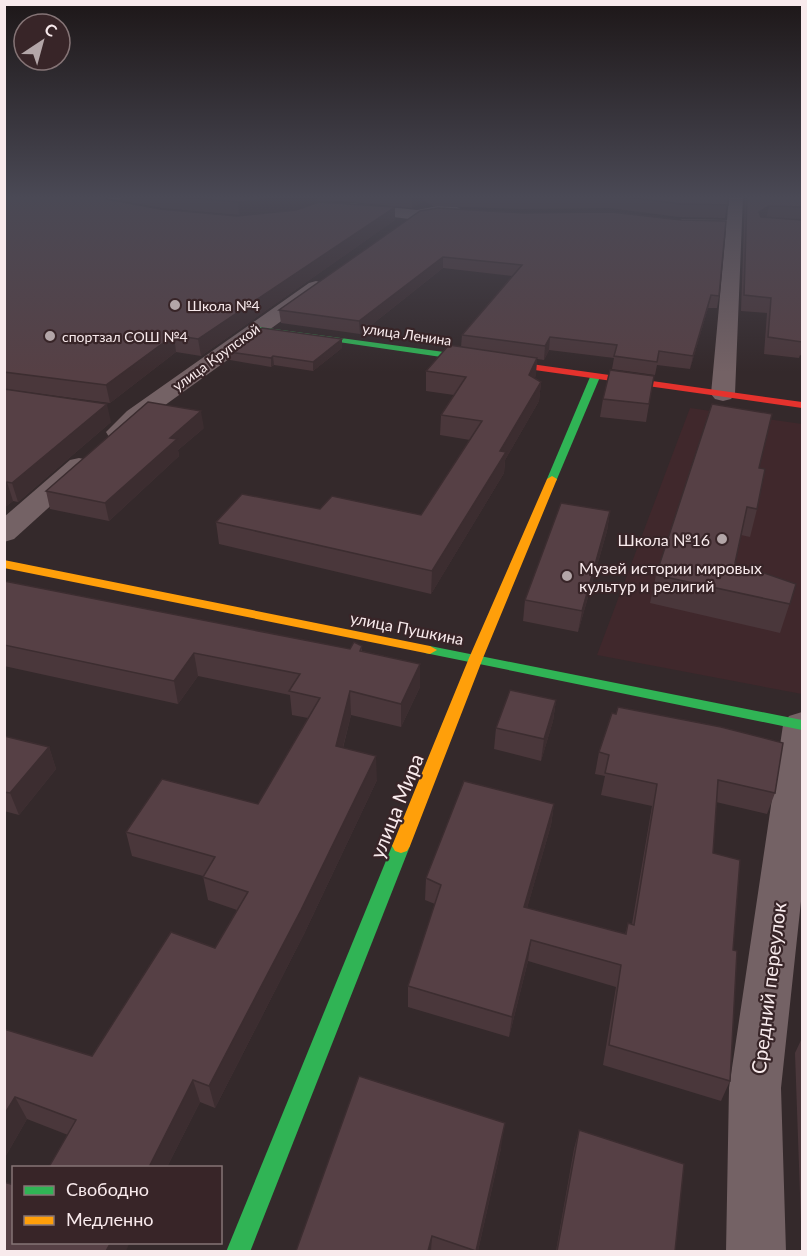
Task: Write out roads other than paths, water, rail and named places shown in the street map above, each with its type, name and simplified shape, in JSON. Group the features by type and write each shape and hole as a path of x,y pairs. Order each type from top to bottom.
{"street":[{"path":"723,394 732,255"},
{"name":"улица Крупской","path":"4,533 135,416 332,276"},
{"name":"улица Ленина","path":"256,328 802,405"},
{"name":"улица Мира","path":"238,1251 476,658 595,377"},
{"path":"102,411 135,416"},
{"name":"улица Пушкина","path":"4,564 802,725"},
{"name":"Средний переулок","path":"756,1251 755,1088 802,725"}],"place":[{"name":"Школа №4","path":"175,305"},
{"name":"спортзал СОШ №4","path":"50,336"},
{"name":"Школа №16","path":"722,539"},
{"name":"Музей истории мировых культур и религий","path":"567,576"}]}
